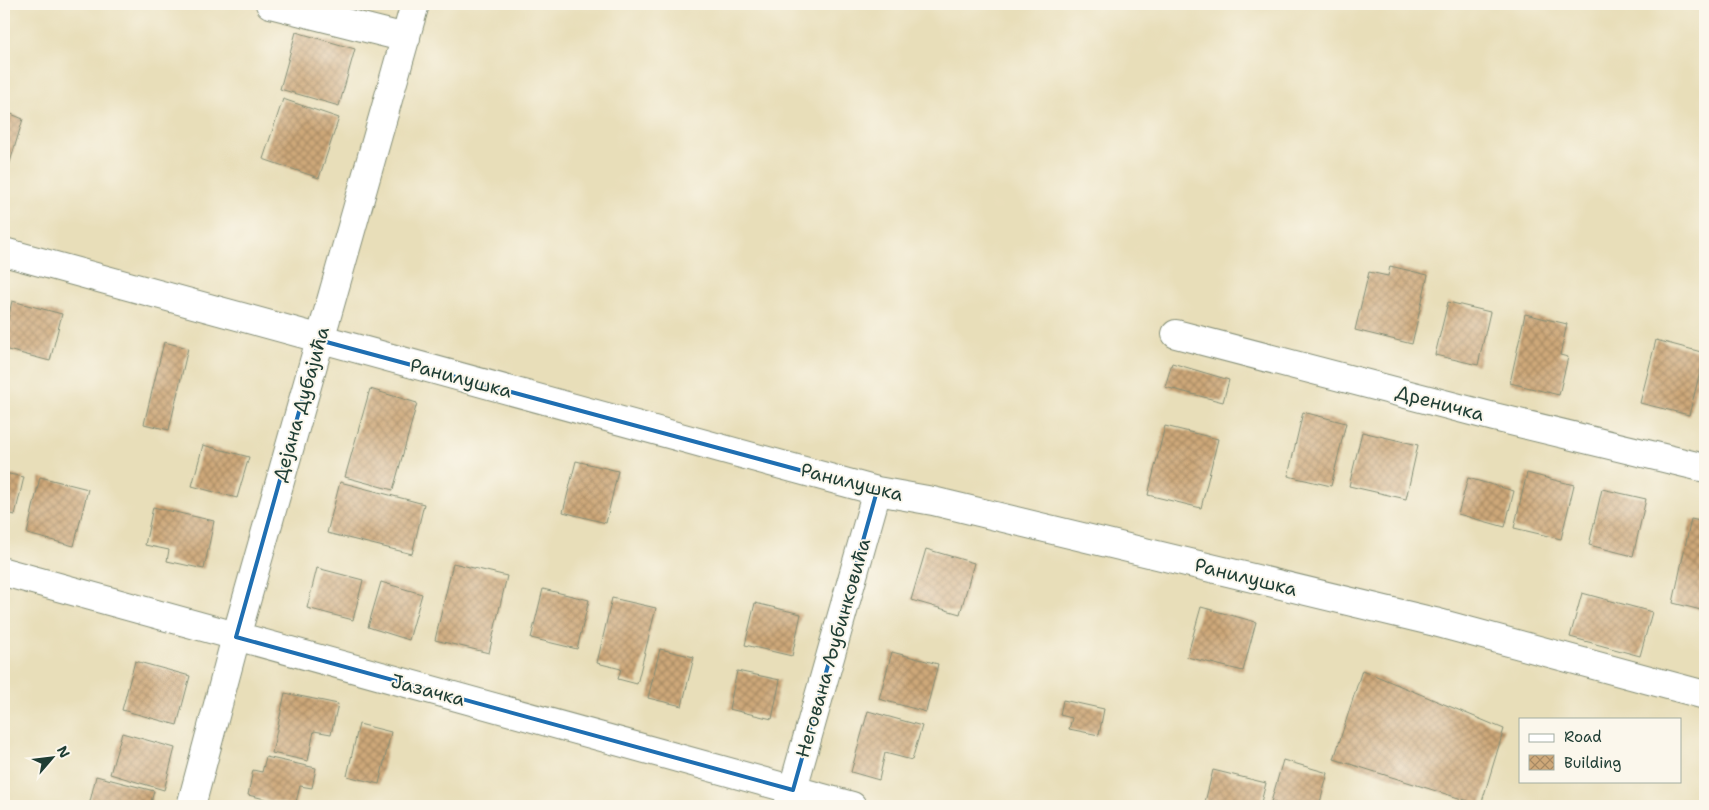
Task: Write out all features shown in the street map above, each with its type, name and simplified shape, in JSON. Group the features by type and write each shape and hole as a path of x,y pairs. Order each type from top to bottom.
{"street":[{"path":"270,4 406,38"},
{"name":"Дејана Дубајића","path":"191,806 236,637 415,4"},
{"name":"Ранилушка","path":"4,252 319,340 877,490 933,501 1435,622 1705,696"},
{"name":"Дреничка","path":"1176,334 1494,417 1705,468"},
{"name":"Негована Љубинковића","path":"791,798 877,490"},
{"name":"Јазачка","path":"4,572 236,637 791,798 852,806"}],"highlighted area":[{"path":"319,340 877,491 793,790 236,637"}],"building":[{"path":"296,32 355,49 339,106 280,89"},
{"path":"283,99 339,118 319,178 263,159"},
{"path":"4,111 23,119 4,182"},
{"path":"1390,266 1428,275 1412,344 1355,330 1369,272 1388,276"},
{"path":"12,301 62,314 50,361 4,349 4,336"},
{"path":"1448,302 1490,312 1478,365 1435,355"},
{"path":"1525,314 1567,324 1560,355 1568,357 1559,395 1510,383"},
{"path":"1656,340 1705,353 1689,415 1640,403"},
{"path":"164,342 188,348 169,430 144,424"},
{"path":"1172,363 1229,380 1223,402 1165,387"},
{"path":"370,389 417,403 393,490 345,477"},
{"path":"1303,412 1346,423 1331,486 1288,476"},
{"path":"1165,426 1218,439 1201,508 1148,495"},
{"path":"1362,432 1418,445 1406,499 1349,486"},
{"path":"203,445 249,457 237,498 192,486"},
{"path":"576,461 618,471 606,523 563,512"},
{"path":"4,473 24,477 15,515 4,512"},
{"path":"1527,473 1574,485 1561,539 1514,528"},
{"path":"40,477 88,489 74,546 27,534"},
{"path":"1468,478 1514,491 1505,527 1458,514"},
{"path":"340,482 424,504 412,554 327,533"},
{"path":"1602,489 1646,499 1633,556 1589,545"},
{"path":"153,507 214,521 204,569 167,561 169,550 145,545"},
{"path":"1691,519 1705,522 1705,611 1673,603"},
{"path":"926,549 974,563 960,614 911,600"},
{"path":"453,563 507,576 489,653 435,640"},
{"path":"317,568 363,580 353,620 307,608"},
{"path":"381,582 422,594 409,640 368,627"},
{"path":"543,589 589,600 577,649 531,638"},
{"path":"1582,593 1652,612 1640,656 1570,637"},
{"path":"612,598 656,608 637,684 618,679 621,669 597,663"},
{"path":"755,603 801,614 792,656 745,645"},
{"path":"1201,607 1256,622 1243,671 1187,657"},
{"path":"660,649 694,657 682,706 648,698"},
{"path":"892,652 938,664 926,712 879,699"},
{"path":"135,661 190,676 177,725 122,710"},
{"path":"1362,670 1504,729 1481,805 1334,759"},
{"path":"737,671 780,680 772,719 729,709"},
{"path":"285,693 338,704 331,734 314,731 308,761 272,753"},
{"path":"1063,700 1104,709 1099,735 1069,729 1072,718 1060,715"},
{"path":"868,711 922,726 912,760 885,753 879,780 851,772"},
{"path":"359,724 391,732 379,784 347,776"},
{"path":"122,733 175,748 164,790 110,774"},
{"path":"266,757 316,768 312,788 300,786 295,806 248,795 253,770 262,772"},
{"path":"1283,760 1328,773 1319,806 1288,806 1271,802"},
{"path":"1213,770 1266,783 1260,806 1204,806"},
{"path":"96,776 154,791 150,806 89,806"}]}
